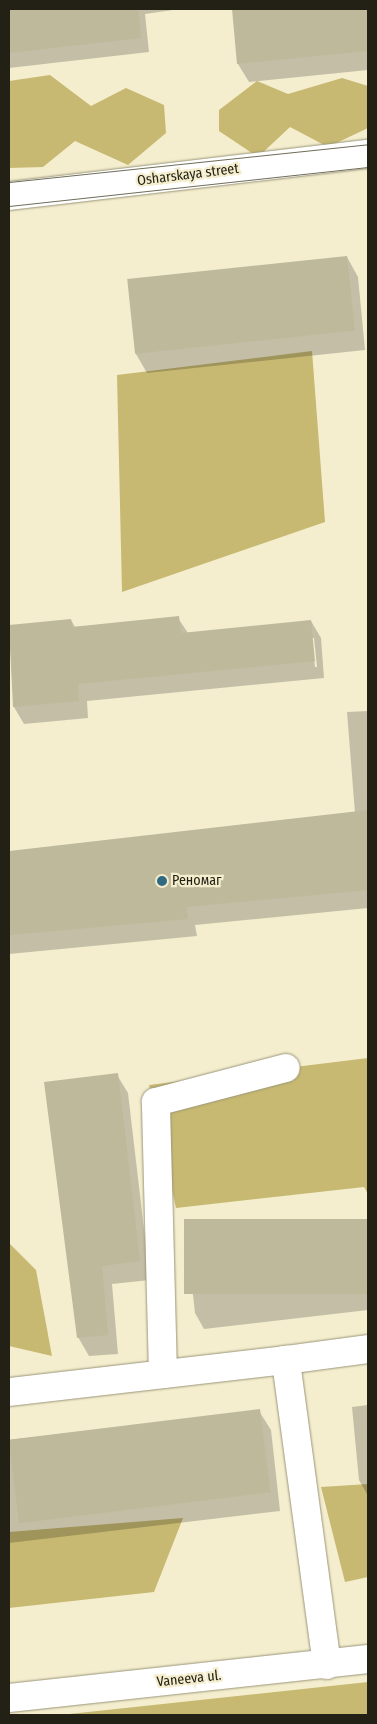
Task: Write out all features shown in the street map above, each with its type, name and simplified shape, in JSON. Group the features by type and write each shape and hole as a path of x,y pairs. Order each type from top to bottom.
{"street":[{"name":"Osharskaya street","path":"9,196 368,154"},
{"path":"163,1374 156,1102 286,1068"},
{"path":"9,1392 368,1349"},
{"path":"286,1360 327,1665"},
{"name":"Vaneeva ul.","path":"9,1698 327,1665 368,1659"}],"shaded area":[{"path":"50,75 91,106 126,88 164,105 166,133 128,165 75,141 43,167 9,168 9,81"},
{"path":"342,78 368,86 368,128 328,147 290,127 258,157 219,131 219,110 257,81 288,94"},
{"path":"312,351 325,522 122,592 117,375"},
{"path":"368,1058 368,1194 364,1187 176,1208 149,1085"},
{"path":"9,1243 36,1270 52,1356 9,1346"},
{"path":"368,1484 368,1577 345,1582 321,1487"},
{"path":"183,1518 154,1592 9,1608 9,1532"},
{"path":"368,1682 368,1715 60,1715"}],"building":[{"path":"9,9 138,9 141,38 9,53"},
{"path":"232,9 368,9 368,51 237,64"},
{"path":"347,256 355,331 135,354 127,279"},
{"path":"179,616 181,633 311,620 315,661 78,684 79,701 13,707 9,625 71,619 72,627"},
{"path":"368,810 368,890 186,907 188,919 9,935 9,851"},
{"path":"118,1073 140,1261 102,1266 108,1335 77,1338 44,1082"},
{"path":"184,1219 368,1219 368,1294 184,1294"},
{"path":"260,1409 270,1492 19,1523 9,1440"}],"tram line":[{"path":"9,182 368,144"},
{"path":"9,206 368,167"}],"place":[{"name":"Реномаг","path":"162,881"}]}
